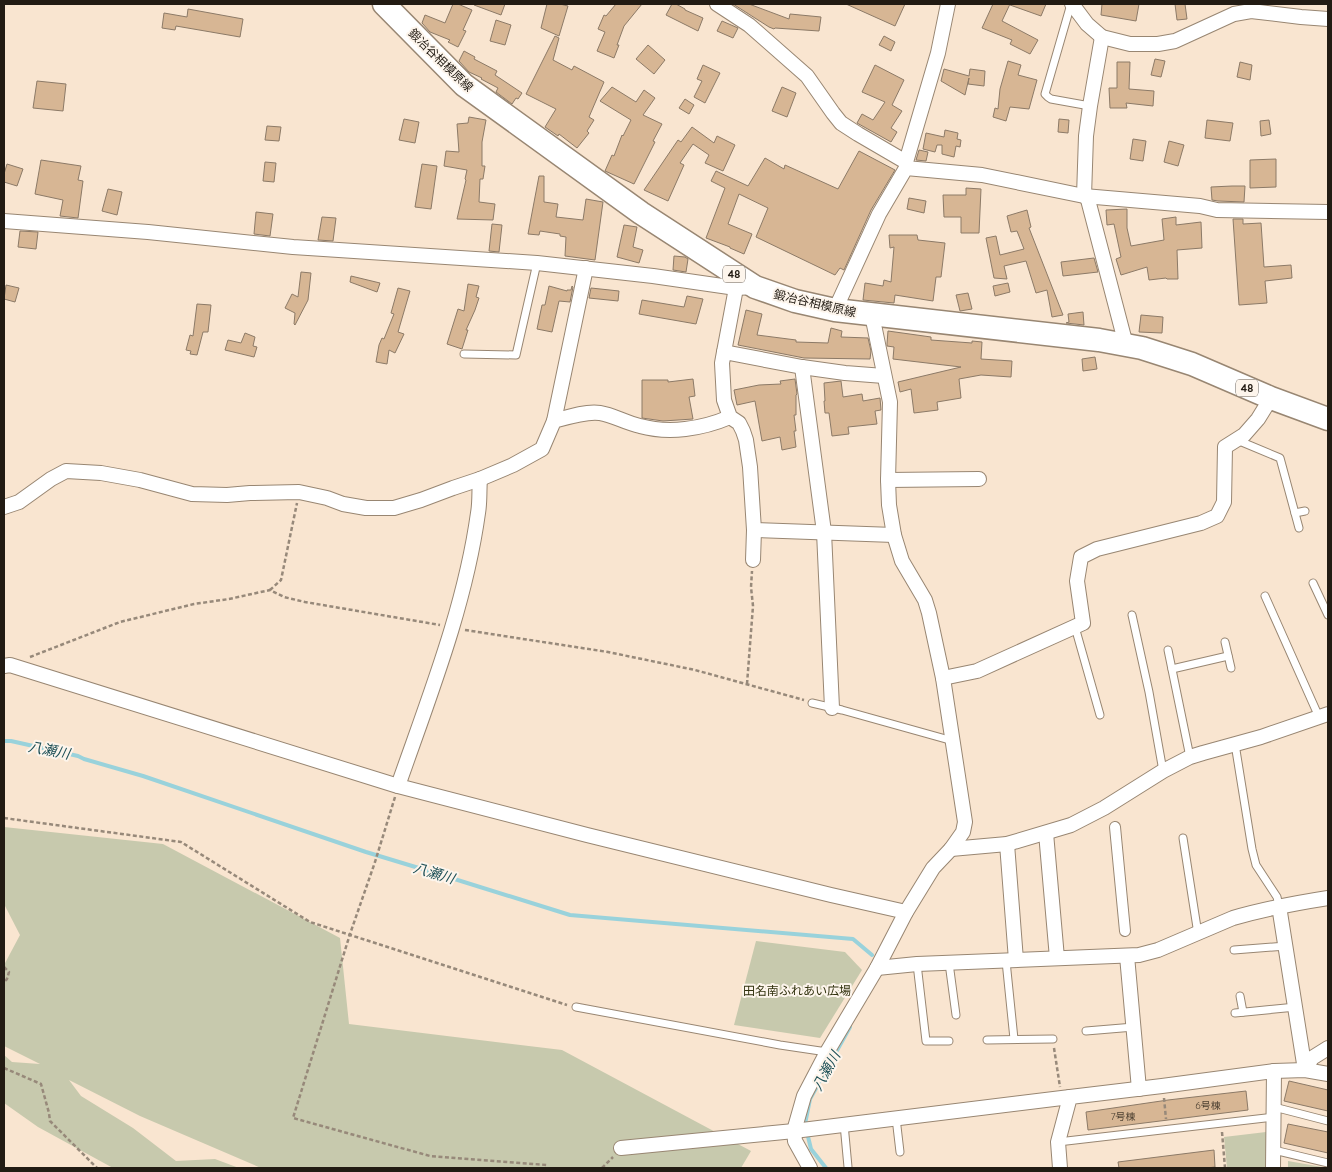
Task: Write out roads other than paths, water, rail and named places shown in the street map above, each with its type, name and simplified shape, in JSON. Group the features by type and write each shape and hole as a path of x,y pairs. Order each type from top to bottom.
{"main road":[{"name":"鍛冶谷相模原線","path":"384,4 464,85 745,288 834,310 1099,340 1142,348 1192,364 1271,398 1328,419"}],"street":[{"path":"718,4 749,25 807,76 841,123 906,165 982,175 1085,196 1200,206 1217,210 1328,212"},
{"path":"834,310 879,214 906,165 938,53 948,4"},
{"path":"1071,4 1087,24 1102,37 1130,44 1158,44 1175,41 1234,14 1251,11 1328,19"},
{"path":"1102,37 1086,136 1085,196 1126,345"},
{"path":"4,221 148,232 293,247 536,263 745,288 722,363 724,400 730,417 739,423 746,440 750,467 754,530 753,560"},
{"path":"4,507 19,502 51,479 66,471 101,473 140,480 192,494 227,495 300,492 343,504 366,508 394,508 480,479 513,465 542,448 554,421 586,268"},
{"path":"810,1168 796,1141 796,1130 804,1096 906,912 934,868 963,832 965,822 943,678 929,613 925,600 906,570 894,534 889,505 888,480 890,402 872,315"},
{"path":"724,352 802,367 884,376"},
{"path":"802,367 824,532 832,708"},
{"path":"943,678 977,671 1084,623 1077,581 1081,557 1097,549 1201,523 1217,516 1224,502 1225,447 1244,435 1258,420 1271,398"},
{"path":"554,421 600,413 641,427 680,430 702,426 730,417"},
{"path":"398,786 452,627 470,559 478,511 480,479"},
{"path":"888,480 979,479"},
{"path":"754,530 894,534"},
{"path":"7,665 398,786 624,844 906,912"},
{"path":"951,849 1006,844 1071,825 1104,808 1163,771 1190,757 1261,737 1324,715"},
{"path":"1114,827 1125,931"},
{"path":"1046,833 1056,958"},
{"path":"1006,844 1011,960"},
{"path":"876,968 917,964 1139,955 1158,950 1233,918 1279,906 1328,898"},
{"path":"1279,906 1305,1070"},
{"path":"1127,956 1139,1088"},
{"path":"1305,1070 1312,1058 1328,1048"},
{"path":"621,1148 813,1128 1274,1071 1305,1070 1328,1074"},
{"path":"1274,1071 1274,1168"},
{"path":"1060,1168 1058,1142 1066,1097"}],"lane":[{"path":"1071,4 1046,94 1051,99 1090,106"},
{"path":"464,354 516,355 536,263"},
{"path":"1237,440 1280,458 1300,528"},
{"path":"1295,514 1306,511"},
{"path":"1313,583 1328,615"},
{"path":"1265,596 1324,715"},
{"path":"1132,616 1149,692 1163,771"},
{"path":"1075,627 1100,715"},
{"path":"1225,642 1231,668"},
{"path":"1168,650 1190,757"},
{"path":"1172,669 1228,656"},
{"path":"812,703 953,741"},
{"path":"1235,744 1256,865 1272,887 1279,906"},
{"path":"1183,838 1198,934"},
{"path":"1234,950 1286,946"},
{"path":"1011,960 1014,1039"},
{"path":"949,963 956,1014"},
{"path":"917,964 926,1041 948,1041"},
{"path":"1240,996 1244,1012"},
{"path":"576,1007 827,1052"},
{"path":"1235,1012 1296,1007"},
{"path":"1086,1031 1134,1027"},
{"path":"987,1040 1053,1039"},
{"path":"1058,1142 1221,1123 1274,1112 1328,1120"},
{"path":"896,1118 900,1152"},
{"path":"844,1124 848,1167"},
{"path":"1274,1150 1328,1163"}],"waterway":[{"name":"八瀬川","path":"4,741 78,756 143,776 366,852 570,915 853,939 872,955"},
{"name":"八瀬川","path":"826,1168 811,1149 805,1124 810,1099 850,1027"}],"park label":[{"name":"田名南ふれあい広場","path":"797,990"}]}
